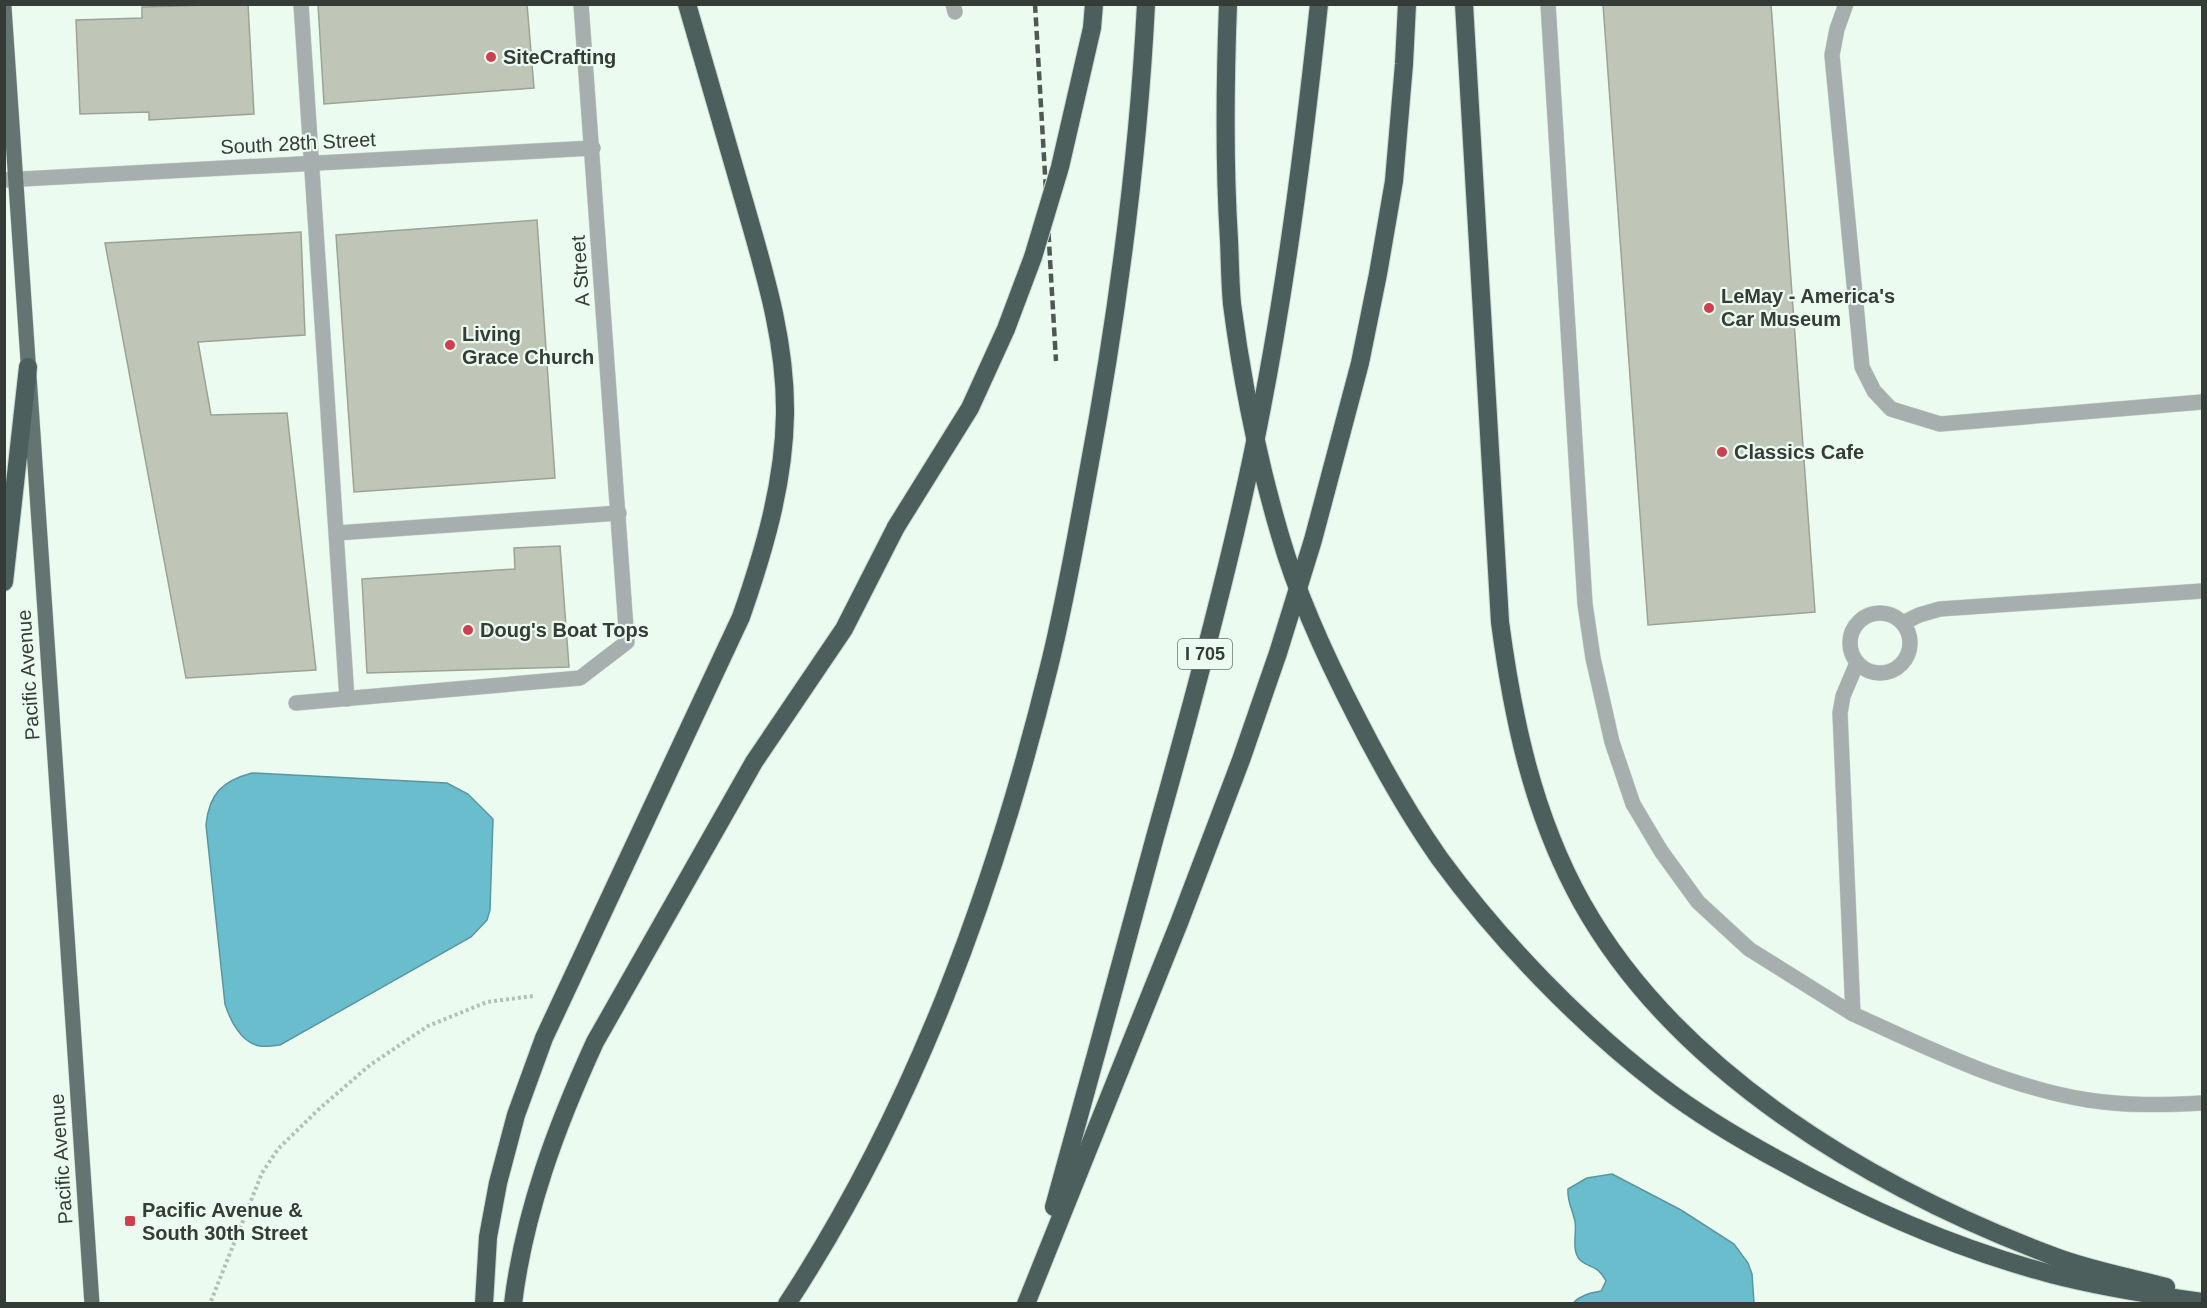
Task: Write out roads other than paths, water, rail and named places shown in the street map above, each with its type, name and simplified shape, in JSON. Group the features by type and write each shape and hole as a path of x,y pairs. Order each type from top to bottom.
{"highway":[{"path":"484,1304 488,1237 498,1183 516,1115 544,1038 741,617 761,559 774,509 781,466 785,415 784,380 776,325 765,275 687,4"},
{"path":"513,1304 517,1271 535,1195 575,1086 595,1042 754,762 844,628 896,527 970,408 1006,329 1033,256 1060,167 1092,28 1094,4"},
{"path":"787,1304 845,1207 889,1125 930,1038 991,869 1019,779 1049,666 1100,412 1126,236 1146,4"},
{"path":"1228,4 1226,196 1232,302 1247,395 1281,538 1335,676 1378,758 1440,858 1550,987 1600,1035 1664,1088 1751,1145 1852,1199 1945,1240 2052,1274 2137,1293 2202,1302"},
{"name":"I 705","path":"1029,1297 1179,750 1242,503 1272,352 1290,243 1319,4"},
{"path":"1029,1297 1179,923 1241,760 1313,540 1360,363 1378,274 1394,181 1407,4"},
{"path":"1464,4 1502,632 1510,695 1526,764 1550,835 1582,902 1627,972 1692,1041 1789,1121 1845,1157 1906,1191 2055,1257 2202,1297"},
{"path":"4,582 28,367"}],"main road":[{"name":"Pacific Avenue","path":"4,7 10,180 28,367 92,1304"}],"street":[{"path":"296,703 347,699 301,4"},
{"name":"A Street","path":"347,699 579,678 627,642 581,4"},
{"path":"1548,4 1585,604 1593,658 1612,742 1633,804 1661,851 1698,902 1749,949 1853,1014 1929,1049 1999,1076 2044,1089 2088,1100 2131,1105 2202,1103"},
{"path":"1846,4 1837,29 1832,55 1862,367 1874,391 1891,409 1940,424 2202,402"},
{"name":"South 28th Street","path":"10,180 593,148"},
{"path":"337,533 619,513"},
{"path":"1903,623 1919,615 1940,609 2202,591"},
{"path":"1882,613 1893,616 1903,623 1909,633 1911,645 1908,656 1901,666 1890,672 1879,674 1867,671 1857,663 1852,654 1850,642 1853,630 1860,621 1870,615 1882,613"},
{"path":"1853,1014 1840,713 1843,696 1857,663"}],"water":[{"path":"252,773 447,783 468,794 493,819 490,910 487,920 471,937 280,1045 253,1044 242,1036 233,1024 225,1004 206,825 210,805 219,790 233,780"},
{"path":"1612,1174 1681,1210 1734,1244 1748,1263 1752,1274 1754,1303 1573,1303 1586,1295 1601,1291 1606,1281 1600,1272 1577,1256 1575,1222 1568,1198 1568,1189 1587,1178"}],"railway":[{"path":"1035,4 1056,361"}],"place":[{"name":"SiteCrafting","path":"491,57"},
{"name":"LeMay - America's Car Museum","path":"1709,308"},
{"name":"Living Grace Church","path":"450,345"},
{"name":"Classics Cafe","path":"1722,452"},
{"name":"Doug's Boat Tops","path":"468,630"},
{"name":"Pacific Avenue & South 30th Street","path":"130,1221"}]}
